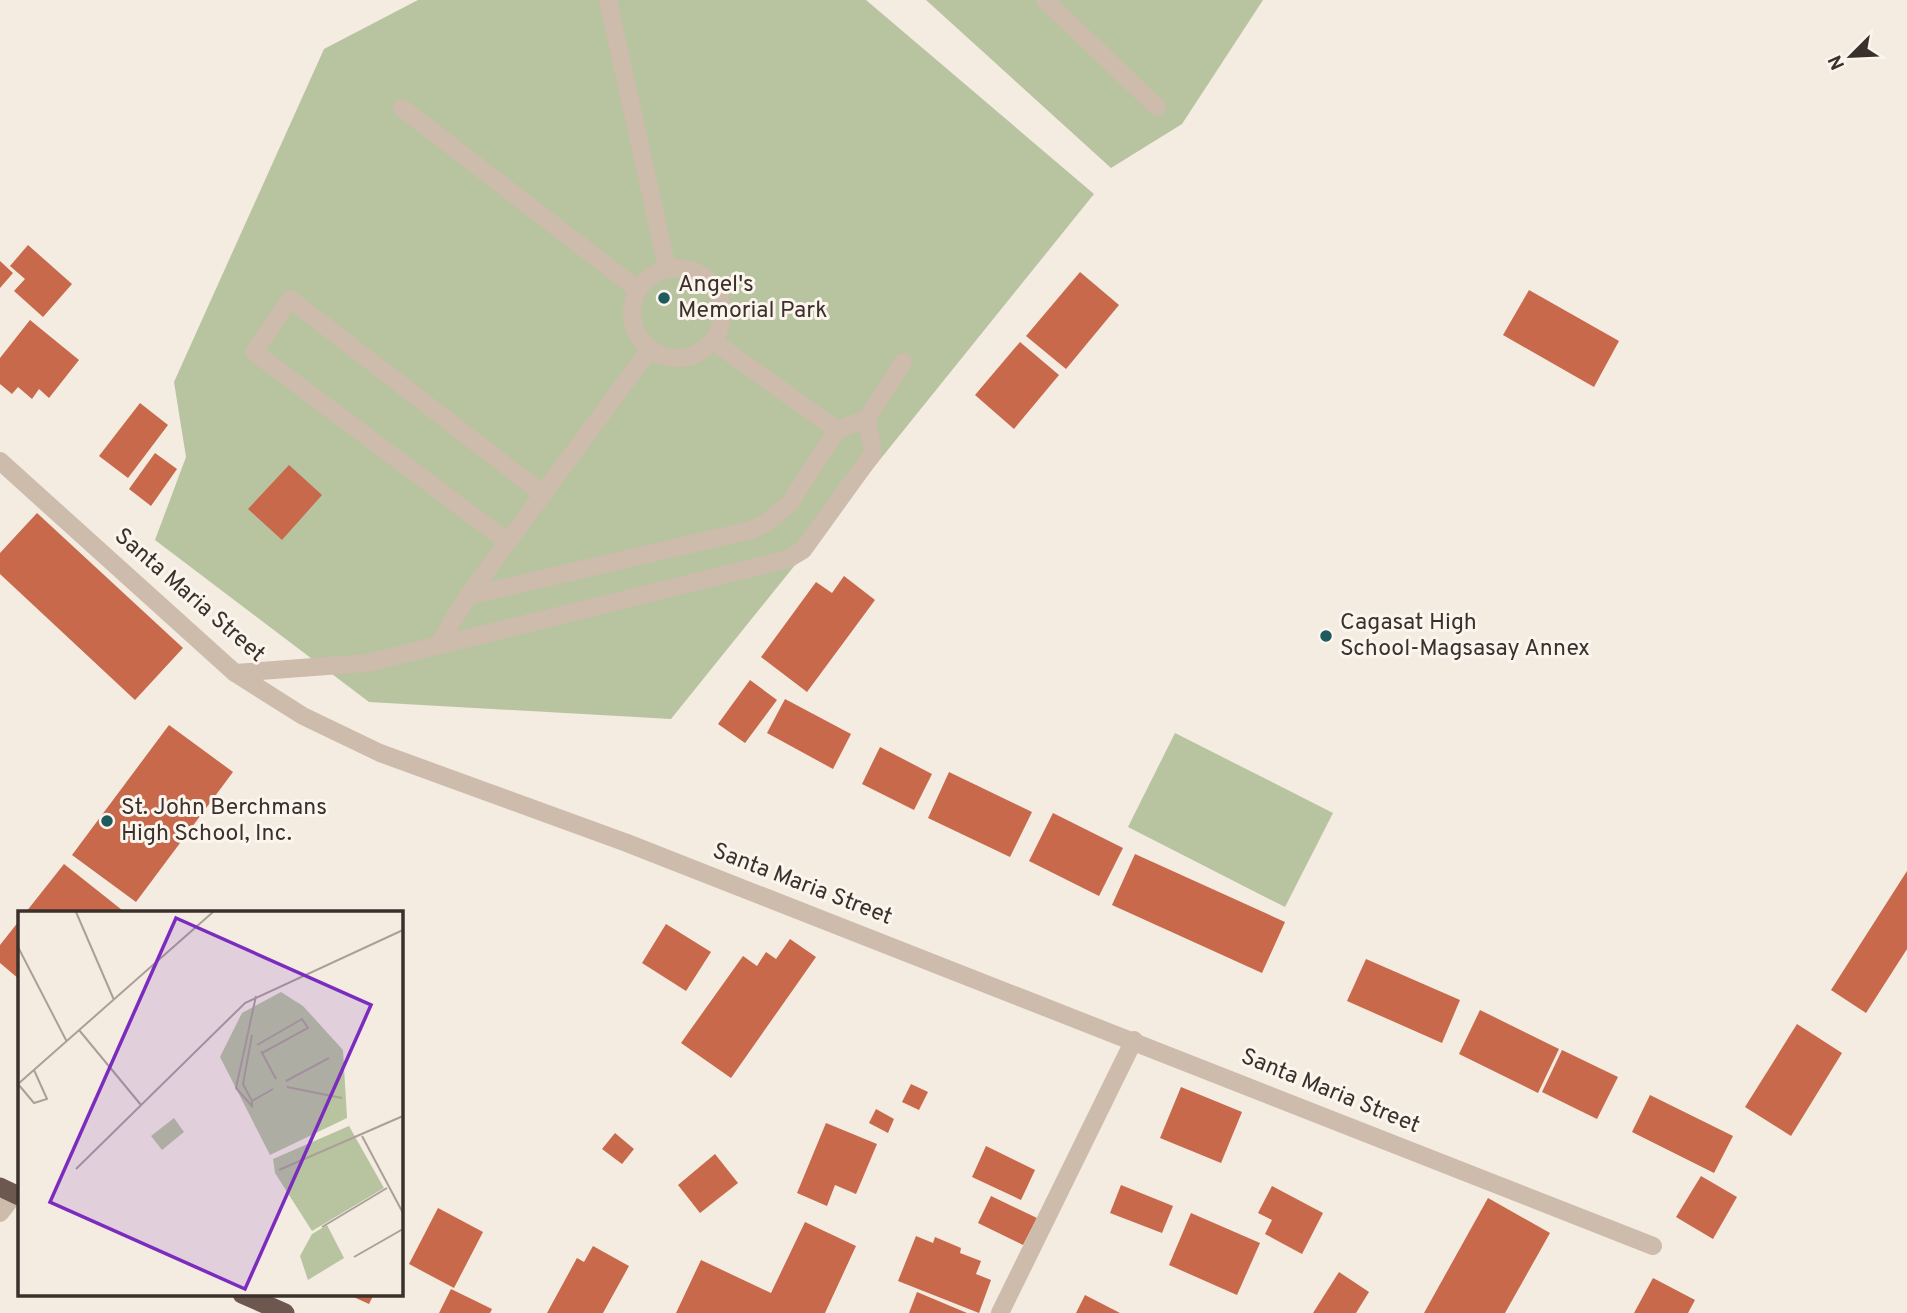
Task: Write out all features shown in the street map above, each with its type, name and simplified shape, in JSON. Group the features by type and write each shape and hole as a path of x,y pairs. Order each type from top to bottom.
{"highway":[{"path":"247,1296 285,1313"}],"street":[{"path":"608,0 667,268"},
{"path":"1045,0 1157,107"},
{"path":"402,108 637,289"},
{"path":"667,268 689,268 708,279 720,298 722,320 713,341 700,353 683,359 665,358 649,351 631,322 637,289 649,275 667,268"},
{"path":"508,542 254,352 290,299 543,494"},
{"path":"713,341 837,429"},
{"path":"438,646 468,596 649,351"},
{"path":"468,596 751,530 766,523 790,503 837,429 867,419 903,362"},
{"path":"235,673 367,663 789,559 803,550 873,453 867,419"},
{"name":"Santa Maria Street","path":"0,461 235,673 303,716 380,753 627,843 1653,1246"},
{"path":"1000,1313 1134,1040"},
{"path":"0,1213 11,1192"}],"green space":[{"path":"418,0 866,0 1094,194 671,719 369,702 155,540 186,457 174,382 324,49"},
{"path":"926,0 1263,0 1182,124 1111,168"},
{"path":"1175,733 1333,813 1285,907 1128,827"}],"building":[{"path":"28,245 72,284 43,317 14,291 25,279 10,266"},
{"path":"0,261 13,273 0,288"},
{"path":"1080,272 1119,305 1066,369 1026,336"},
{"path":"1529,290 1619,341 1594,387 1503,335"},
{"path":"30,320 79,360 49,398 39,389 32,399 18,387 12,394 0,384 0,358"},
{"path":"1020,342 1059,375 1014,429 975,395"},
{"path":"140,403 168,425 128,478 99,456"},
{"path":"155,453 177,469 151,506 129,489"},
{"path":"289,465 322,495 282,540 248,509"},
{"path":"37,513 183,648 135,700 0,574 0,553"},
{"path":"844,576 875,600 807,692 761,657 816,582 832,593"},
{"path":"750,680 777,700 745,743 718,724"},
{"path":"785,699 851,734 833,769 767,733"},
{"path":"169,725 233,772 136,902 72,855"},
{"path":"880,747 932,774 914,810 862,784"},
{"path":"949,772 1032,812 1010,857 928,818"},
{"path":"1053,813 1123,848 1099,896 1029,861"},
{"path":"1135,854 1285,922 1262,973 1112,905"},
{"path":"64,864 122,910 121,911 27,911"},
{"path":"1907,871 1907,949 1866,1013 1831,990"},
{"path":"18,922 18,978 0,963 0,945"},
{"path":"666,924 711,952 686,991 642,963"},
{"path":"790,939 816,957 731,1078 681,1043 743,956 757,966 766,952 776,959"},
{"path":"1366,959 1460,1000 1442,1043 1347,1001"},
{"path":"1480,1010 1559,1049 1538,1093 1459,1054"},
{"path":"1797,1024 1842,1053 1791,1136 1745,1107"},
{"path":"1562,1050 1618,1077 1597,1119 1542,1092"},
{"path":"911,1084 928,1092 919,1110 902,1102"},
{"path":"1181,1087 1242,1112 1221,1163 1160,1138"},
{"path":"1650,1095 1733,1136 1714,1173 1632,1132"},
{"path":"876,1109 894,1119 888,1133 869,1123"},
{"path":"826,1123 877,1144 856,1194 835,1185 827,1206 797,1193"},
{"path":"615,1133 634,1149 622,1164 602,1149"},
{"path":"986,1146 1035,1170 1021,1200 972,1177"},
{"path":"715,1154 738,1183 700,1213 678,1185"},
{"path":"1701,1176 1737,1197 1713,1239 1676,1217"},
{"path":"1121,1185 1173,1206 1162,1233 1110,1213"},
{"path":"1272,1186 1323,1213 1302,1254 1265,1234 1272,1220 1258,1213"},
{"path":"991,1196 1037,1218 1023,1245 978,1223"},
{"path":"1488,1198 1550,1233 1505,1313 1424,1313"},
{"path":"438,1208 483,1232 454,1288 409,1264"},
{"path":"1191,1213 1260,1243 1237,1295 1169,1265"},
{"path":"805,1222 856,1246 825,1313 676,1313 701,1260 771,1293"},
{"path":"916,1236 933,1243 935,1237 961,1248 960,1253 981,1261 976,1274 991,1280 979,1313 898,1281"},
{"path":"593,1246 629,1266 603,1313 547,1313 577,1258 584,1262"},
{"path":"1339,1272 1369,1292 1356,1313 1313,1313"},
{"path":"1653,1278 1695,1300 1688,1313 1634,1313"},
{"path":"451,1289 492,1309 490,1313 439,1313"},
{"path":"917,1292 967,1313 909,1313"},
{"path":"1085,1295 1120,1313 1076,1313"},
{"path":"351,1296 373,1296 369,1304"}],"place":[{"name":"Angel's Memorial Park","path":"664,298"},
{"name":"Cagasat High School-Magsasay Annex","path":"1326,636"},
{"name":"St. John Berchmans High School, Inc.","path":"107,821"}]}
